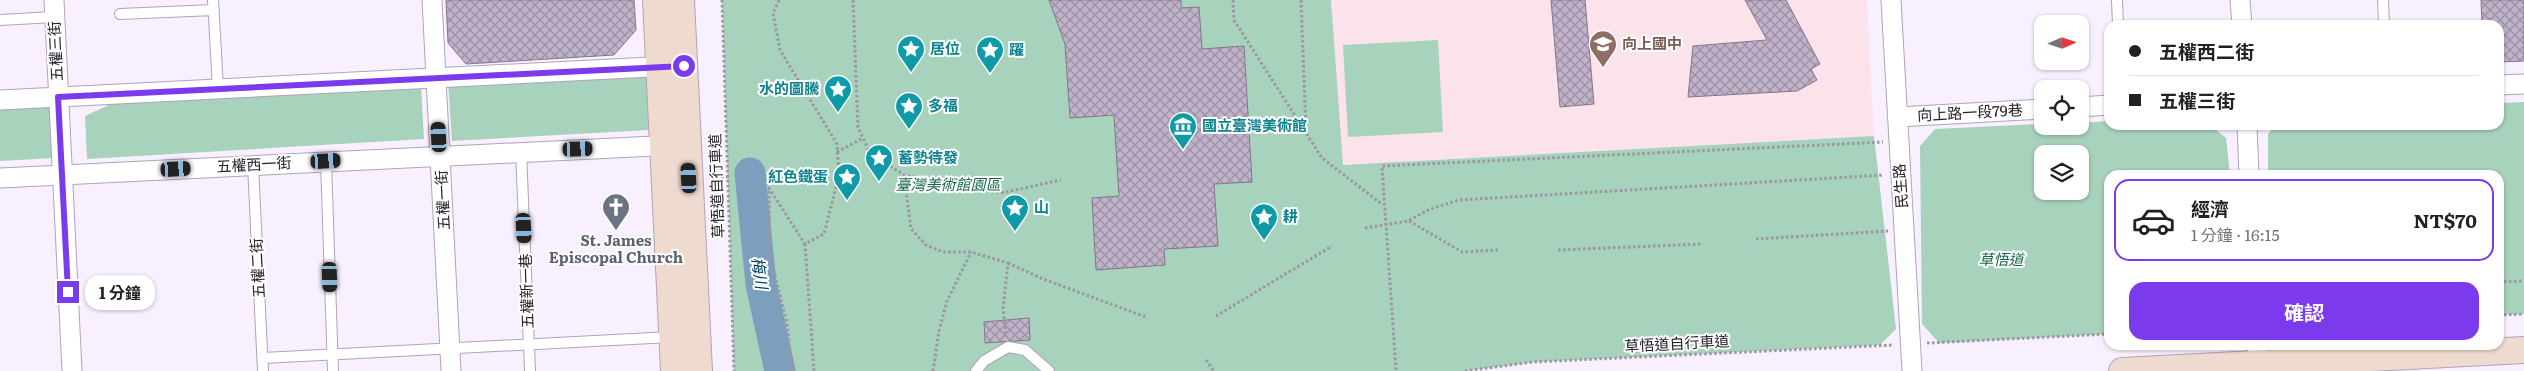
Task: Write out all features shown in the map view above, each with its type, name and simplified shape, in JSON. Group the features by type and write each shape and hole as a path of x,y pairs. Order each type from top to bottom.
{"main road":[{"path":"656,0 672,66"},
{"path":"681,0 672,66 676,146 700,371"},
{"path":"674,371 672,337 676,146"},
{"path":"2122,371 2257,355 2524,350"}],"street":[{"name":"五權一街","path":"432,0 451,371"},
{"name":"民生路","path":"1891,0 1912,371"},
{"path":"2240,0 2242,20"},
{"name":"五權三街","path":"54,9 72,371"},
{"path":"0,100 672,66"},
{"path":"2504,85 2524,84"},
{"path":"2089,107 2104,106"},
{"name":"向上路一段79巷","path":"1897,117 2034,109"},
{"path":"2247,130 2249,170"},
{"name":"五權西一街","path":"0,178 521,151 676,146"}],"lane":[{"path":"2117,0 2118,20"},
{"path":"2383,0 2384,20"},
{"path":"120,14 214,5 218,89"},
{"path":"0,20 54,9"},
{"name":"五權新一巷","path":"521,151 530,371"},
{"path":"326,161 334,371"},
{"name":"五權二街","path":"253,165 263,371"},
{"path":"262,358 672,337"},
{"path":"976,371 984,361 1008,347 1025,350 1049,371"}],"path":[{"name":"草悟道自行車道","path":"722,0 734,371"},
{"path":"779,0 773,13 780,50 837,144 839,175 824,234 805,244"},
{"path":"853,0 858,127 870,153 904,175 1001,194 1061,180"},
{"path":"1234,0 1234,20 1322,158 1384,206"},
{"path":"1301,0 1306,132"},
{"path":"837,152 863,138"},
{"path":"1396,370 1382,166 1898,142"},
{"path":"1365,228 1408,221 1430,209 1459,200 1900,174"},
{"path":"904,175 911,229 926,245 943,252 971,252 1008,262 1044,279 1146,317"},
{"path":"792,371 787,323 770,256 769,188 805,244 814,371"},
{"path":"1408,221 1462,252 1498,250"},
{"path":"1756,239 1904,230"},
{"path":"1558,250 1703,244"},
{"path":"1216,316 1332,246"},
{"path":"933,371 939,331 947,301 971,252"},
{"path":"1008,262 1003,308 1008,347"},
{"path":"2504,282 2524,281"},
{"path":"2504,315 2524,314"},
{"path":"1932,343 2104,334"},
{"name":"草悟道自行車道","path":"1465,371 1534,362 1890,345"},
{"path":"1206,360 1214,371"}],"shaded area":[{"name":"向上國中","path":"1331,0 1867,0 1874,136 1342,165"}],"green space":[{"name":"臺灣美術館園區","path":"722,0 1331,0 1343,165 1874,136 1896,329 1880,345 1533,362 1465,371 734,371"},
{"path":"1438,40 1443,132 1348,137 1343,45"},
{"path":"646,70 649,130 452,141 448,81"},
{"path":"421,86 424,139 87,159 85,116 111,104"},
{"path":"42,102 51,108 54,158 0,161 0,105"},
{"path":"2524,102 2524,314 2504,315 2504,170 2268,170 2268,134 2272,130 2504,130 2504,103"},
{"name":"草悟道","path":"2104,121 2104,130 2216,130 2226,138 2229,170 2104,170 2104,334 1939,343 1922,324 1920,146 1935,129 2034,124 2034,135 2089,135 2089,122"}],"building":[{"path":"446,0 634,0 636,30 614,55 466,64 448,43"},
{"name":"國立臺灣美術館","path":"1049,0 1181,0 1181,8 1199,7 1202,49 1244,46 1252,182 1214,184 1218,246 1164,249 1165,265 1096,270 1092,198 1119,196 1114,115 1070,118 1065,44"},
{"path":"1551,0 1585,0 1594,104 1560,107"},
{"path":"1745,0 1786,0 1820,64 1811,69 1817,80 1797,91 1688,97 1693,46 1767,40"},
{"path":"2481,0 2524,0 2524,61 2504,62 2504,20 2482,20"},
{"path":"1029,318 1030,340 985,343 984,322"}],"waterway":[{"name":"梅川","path":"750,173 761,284 780,371"}],"place":[{"name":"向上國中","path":"1603,68"},
{"name":"居位","path":"911,73"},
{"name":"躍","path":"990,74"},
{"name":"水的圖騰","path":"838,113"},
{"name":"多福","path":"909,130"},
{"name":"國立臺灣美術館","path":"1183,150"},
{"name":"蓄勢待發","path":"879,182"},
{"name":"紅色鐵蛋","path":"847,201"},
{"name":"St. James Episcopal Church","path":"616,231"},
{"name":"山","path":"1015,232"},
{"name":"耕","path":"1264,241"}],"route":[{"path":"68,292 58,97 684,66"}]}
